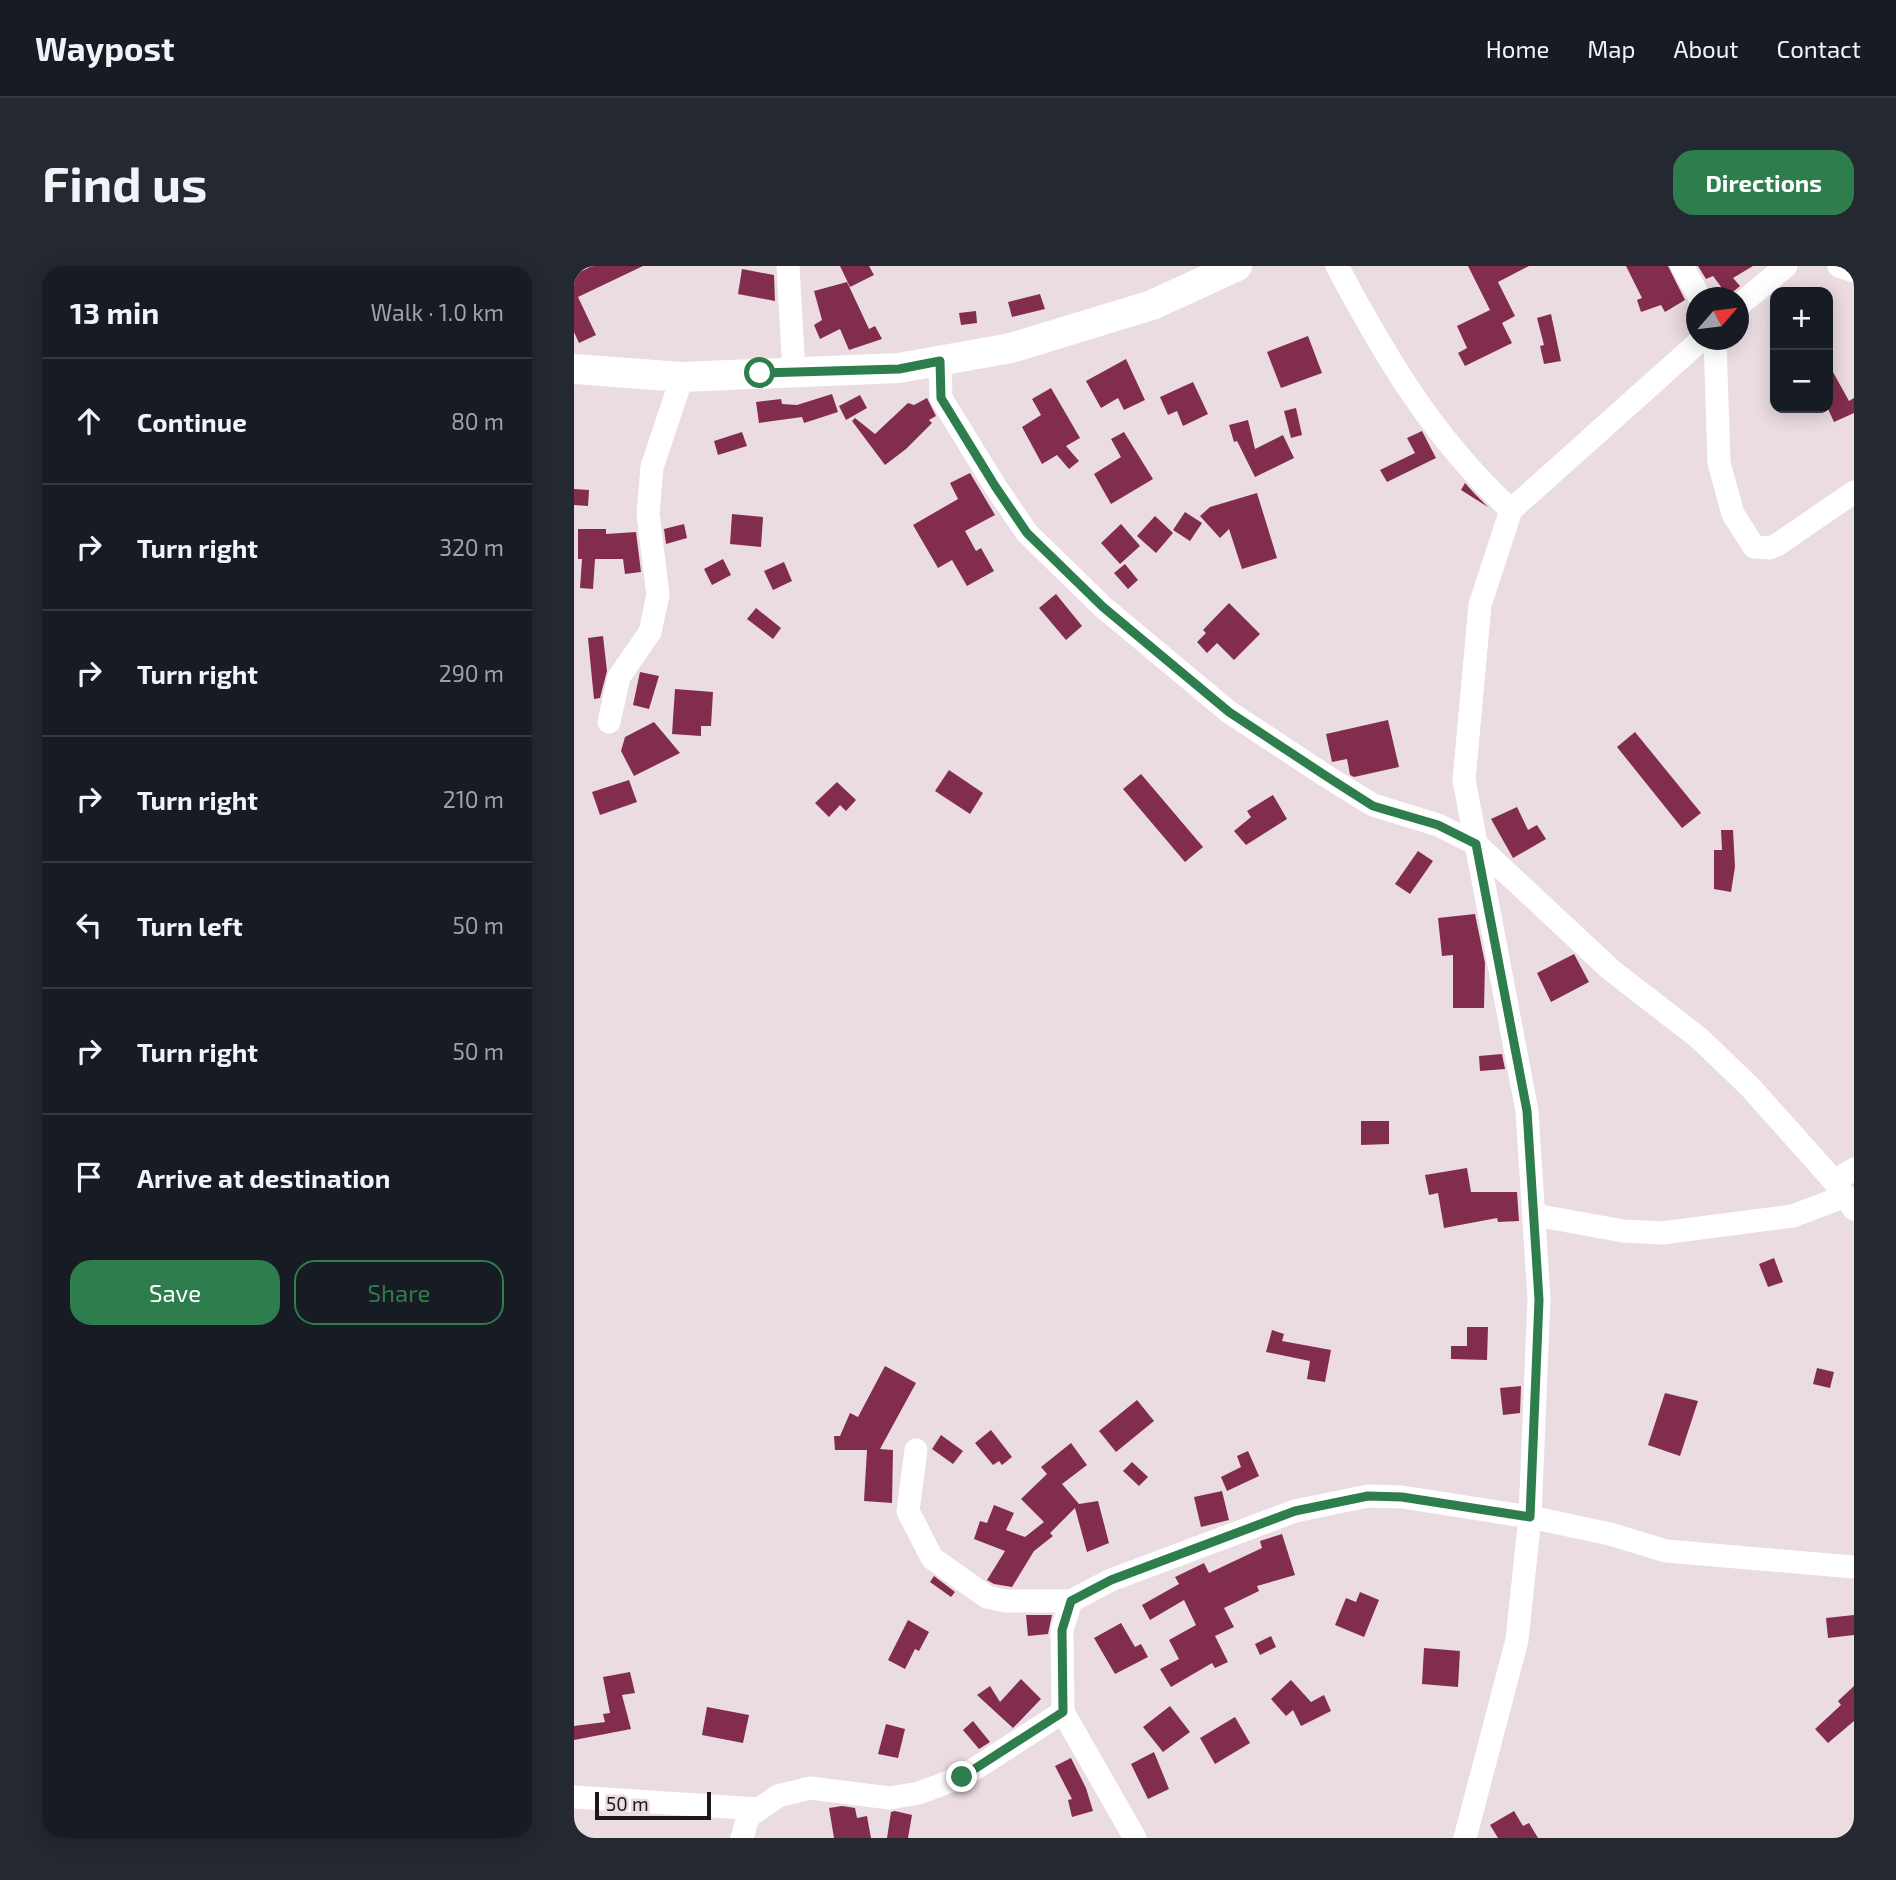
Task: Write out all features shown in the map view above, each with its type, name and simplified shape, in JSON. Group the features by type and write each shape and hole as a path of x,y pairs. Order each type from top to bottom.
{"main road":[{"path":"574,369 682,377 899,369 1012,348 1152,305 1237,266"}],"street":[{"path":"788,266 794,372"},
{"path":"1337,266 1378,342 1443,439 1471,473 1511,510"},
{"path":"1682,266 1694,287"},
{"path":"1749,297 1786,266"},
{"path":"1839,266 1854,271"},
{"path":"1465,1838 1517,1640 1530,1517 1539,1300 1527,1111 1464,780 1480,605 1511,510 1691,350"},
{"path":"1715,350 1720,463 1733,514 1754,547 1769,548 1777,545 1854,492"},
{"path":"940,361 941,398 995,486 1027,533 1103,607 1229,712 1373,806 1438,825 1476,844 1611,970 1699,1038 1847,1189 1793,1216 1662,1233 1623,1231 1535,1215"},
{"path":"609,722 619,677 650,632 658,595 648,514 652,467 682,377"},
{"path":"916,1450 908,1511 932,1558 987,1597 1006,1601 1071,1601 1111,1580 1271,1519 1295,1511 1368,1496 1402,1497 1530,1517 1610,1534 1666,1551 1854,1567"},
{"path":"1071,1601 1062,1630 1063,1712 1135,1838"},
{"path":"742,1838 748,1817 778,1796 810,1788 890,1798 919,1793 962,1777 1063,1712"},
{"path":"574,1797 759,1809"}],"building":[{"path":"592,266 643,266 578,297 596,335 579,343 574,332 574,275"},
{"path":"840,266 869,266 874,275 850,287"},
{"path":"1468,266 1529,266 1498,282 1515,316 1502,323 1512,343 1465,366 1458,353 1467,348 1457,326 1490,310"},
{"path":"1626,266 1668,266 1685,300 1665,312 1661,305 1641,312 1637,300 1642,298"},
{"path":"1698,266 1753,266 1733,278 1739,287 1721,287 1713,276 1706,279"},
{"path":"742,269 774,275 775,301 738,294"},
{"path":"847,282 869,329 875,326 882,339 849,350 840,329 820,339 814,325 822,320 814,291"},
{"path":"1040,294 1045,309 1012,317 1008,302"},
{"path":"976,311 977,323 961,325 959,313"},
{"path":"1551,314 1561,361 1544,364 1540,346 1544,345 1537,318"},
{"path":"1308,336 1322,373 1281,388 1267,352"},
{"path":"1126,359 1145,400 1124,410 1118,398 1101,408 1086,381"},
{"path":"1833,372 1849,401 1854,398 1854,413 1834,422 1830,413 1833,413"},
{"path":"1193,382 1208,414 1183,426 1177,411 1168,415 1160,397"},
{"path":"1051,388 1080,438 1066,446 1079,461 1069,469 1057,455 1042,464 1022,427 1041,415 1032,399"},
{"path":"832,394 838,412 804,423 802,417 759,423 756,402 781,399 782,404 797,405"},
{"path":"860,395 867,408 846,420 839,406"},
{"path":"927,398 936,416 929,420 932,423 885,465 852,421 855,418 875,434 908,403 914,405"},
{"path":"1296,408 1302,435 1291,438 1284,411"},
{"path":"1248,420 1255,449 1283,435 1294,458 1255,477 1237,441 1234,442 1229,425"},
{"path":"1422,431 1436,458 1387,482 1380,470 1415,453 1407,438"},
{"path":"742,432 747,446 718,455 714,441"},
{"path":"1124,432 1153,479 1111,504 1094,474 1121,457 1111,439"},
{"path":"970,473 995,515 965,531 976,551 981,548 994,571 967,586 952,560 938,568 913,525 958,499 950,483"},
{"path":"1465,483 1474,493 1488,507 1461,490"},
{"path":"574,489 589,490 588,506 574,505"},
{"path":"1257,493 1277,558 1242,569 1229,529 1220,538 1200,516 1210,507"},
{"path":"1185,512 1202,523 1190,541 1173,530"},
{"path":"732,514 763,517 761,547 730,544"},
{"path":"1155,516 1173,533 1156,553 1137,536"},
{"path":"684,524 687,538 666,544 664,529"},
{"path":"1121,524 1140,546 1120,564 1101,543"},
{"path":"578,529 606,529 606,534 636,532 641,572 625,574 623,559 595,559 593,589 580,588 582,559 578,559"},
{"path":"723,559 731,575 712,585 704,569"},
{"path":"784,562 792,581 773,590 764,571"},
{"path":"1125,564 1138,580 1128,589 1114,573"},
{"path":"1056,594 1082,626 1066,640 1039,608"},
{"path":"1229,603 1260,634 1234,660 1217,643 1207,653 1197,642 1206,633 1203,630"},
{"path":"756,608 781,628 773,639 747,619"},
{"path":"603,636 607,671 600,698 594,699 588,638"},
{"path":"640,672 659,676 649,709 633,705"},
{"path":"675,689 713,692 711,726 701,726 701,736 672,734"},
{"path":"1388,720 1399,767 1354,777 1350,775 1347,759 1332,762 1326,734"},
{"path":"654,722 680,753 634,776 621,751 625,737"},
{"path":"1635,732 1701,813 1682,828 1617,747"},
{"path":"949,770 983,793 970,814 935,791"},
{"path":"1141,774 1203,847 1185,862 1123,789"},
{"path":"629,780 637,802 600,815 592,792"},
{"path":"837,782 856,800 846,811 840,805 829,817 815,803"},
{"path":"1273,795 1287,819 1246,845 1234,831 1251,817 1247,811"},
{"path":"1517,807 1528,830 1537,825 1546,839 1513,858 1491,819"},
{"path":"1721,830 1733,830 1735,867 1731,892 1714,889 1714,850 1722,850"},
{"path":"1418,851 1433,861 1410,894 1395,884"},
{"path":"1475,914 1485,963 1484,1008 1453,1008 1453,955 1442,956 1438,918"},
{"path":"1574,954 1589,982 1551,1002 1537,973"},
{"path":"1502,1054 1505,1069 1480,1071 1479,1056"},
{"path":"1361,1121 1389,1121 1389,1144 1361,1145"},
{"path":"1467,1168 1471,1192 1517,1192 1519,1221 1498,1222 1497,1218 1444,1228 1438,1193 1429,1195 1425,1175"},
{"path":"1774,1258 1783,1282 1768,1287 1759,1264"},
{"path":"1467,1327 1488,1327 1487,1360 1451,1359 1451,1346 1467,1346"},
{"path":"1272,1330 1284,1334 1282,1341 1331,1350 1325,1382 1307,1379 1310,1361 1266,1352"},
{"path":"885,1366 916,1383 880,1449 893,1450 892,1503 864,1501 867,1450 835,1450 834,1436 840,1436 850,1413 858,1417"},
{"path":"1817,1368 1834,1372 1830,1388 1813,1384"},
{"path":"1521,1386 1520,1413 1503,1415 1500,1388"},
{"path":"1665,1393 1698,1401 1680,1456 1648,1445"},
{"path":"1137,1400 1154,1421 1116,1452 1099,1431"},
{"path":"991,1430 1012,1457 1002,1465 999,1461 993,1465 975,1443"},
{"path":"941,1435 963,1451 953,1464 932,1449"},
{"path":"1071,1443 1087,1465 1062,1484 1079,1504 1098,1501 1109,1543 1087,1552 1075,1508 1050,1533 1053,1536 1034,1551 1012,1587 987,1580 1005,1551 974,1539 980,1521 987,1523 994,1505 1014,1513 1006,1530 1025,1537 1044,1522 1021,1499 1047,1474 1041,1467"},
{"path":"1248,1451 1259,1476 1227,1491 1221,1477 1241,1467 1237,1456"},
{"path":"1132,1462 1148,1477 1139,1486 1123,1471"},
{"path":"1222,1491 1229,1520 1201,1527 1194,1497"},
{"path":"1282,1534 1295,1575 1257,1586 1259,1591 1224,1608 1234,1627 1215,1636 1228,1662 1215,1668 1212,1663 1171,1687 1160,1669 1179,1659 1169,1640 1196,1625 1184,1600 1150,1620 1142,1605 1179,1584 1175,1577 1204,1563 1209,1573 1262,1548 1260,1541"},
{"path":"934,1576 955,1592 951,1597 930,1582"},
{"path":"1360,1592 1379,1600 1364,1637 1335,1625 1346,1598 1356,1602"},
{"path":"1026,1615 1052,1615 1048,1634 1028,1636"},
{"path":"1854,1615 1854,1635 1828,1638 1826,1618"},
{"path":"908,1620 929,1632 919,1651 915,1649 905,1669 888,1660"},
{"path":"1121,1623 1135,1647 1141,1644 1148,1657 1115,1674 1094,1638"},
{"path":"1271,1636 1276,1647 1260,1655 1255,1644"},
{"path":"1424,1648 1460,1651 1458,1687 1422,1684"},
{"path":"630,1672 635,1693 622,1695 631,1729 574,1740 574,1726 605,1722 603,1714 610,1713 603,1677"},
{"path":"1021,1679 1041,1699 1013,1728 977,1695 990,1686 1000,1702"},
{"path":"1291,1680 1311,1702 1324,1695 1331,1711 1301,1726 1293,1710 1286,1716 1271,1699"},
{"path":"1854,1686 1854,1721 1828,1743 1815,1729 1841,1705 1838,1701"},
{"path":"1170,1706 1190,1732 1163,1752 1143,1727"},
{"path":"707,1707 749,1715 743,1743 702,1735"},
{"path":"1235,1717 1250,1743 1215,1764 1200,1738"},
{"path":"973,1721 990,1742 979,1749 963,1730"},
{"path":"886,1724 905,1729 898,1758 878,1754"},
{"path":"1154,1752 1169,1789 1148,1799 1131,1764"},
{"path":"1071,1758 1086,1788 1093,1811 1072,1817 1068,1800 1072,1799 1055,1766"},
{"path":"829,1808 855,1808 857,1818 867,1816 871,1838 834,1838"},
{"path":"1514,1811 1523,1826 1529,1823 1538,1838 1498,1838 1490,1825"},
{"path":"891,1812 912,1815 908,1838 887,1838"}],"route":[{"path":"760,373 899,369 940,361 941,398 995,486 1027,533 1103,607 1229,712 1373,806 1438,825 1476,844 1527,1111 1539,1300 1530,1517 1402,1497 1368,1496 1295,1511 1111,1580 1071,1601 1062,1630 1063,1712 962,1777"}]}
